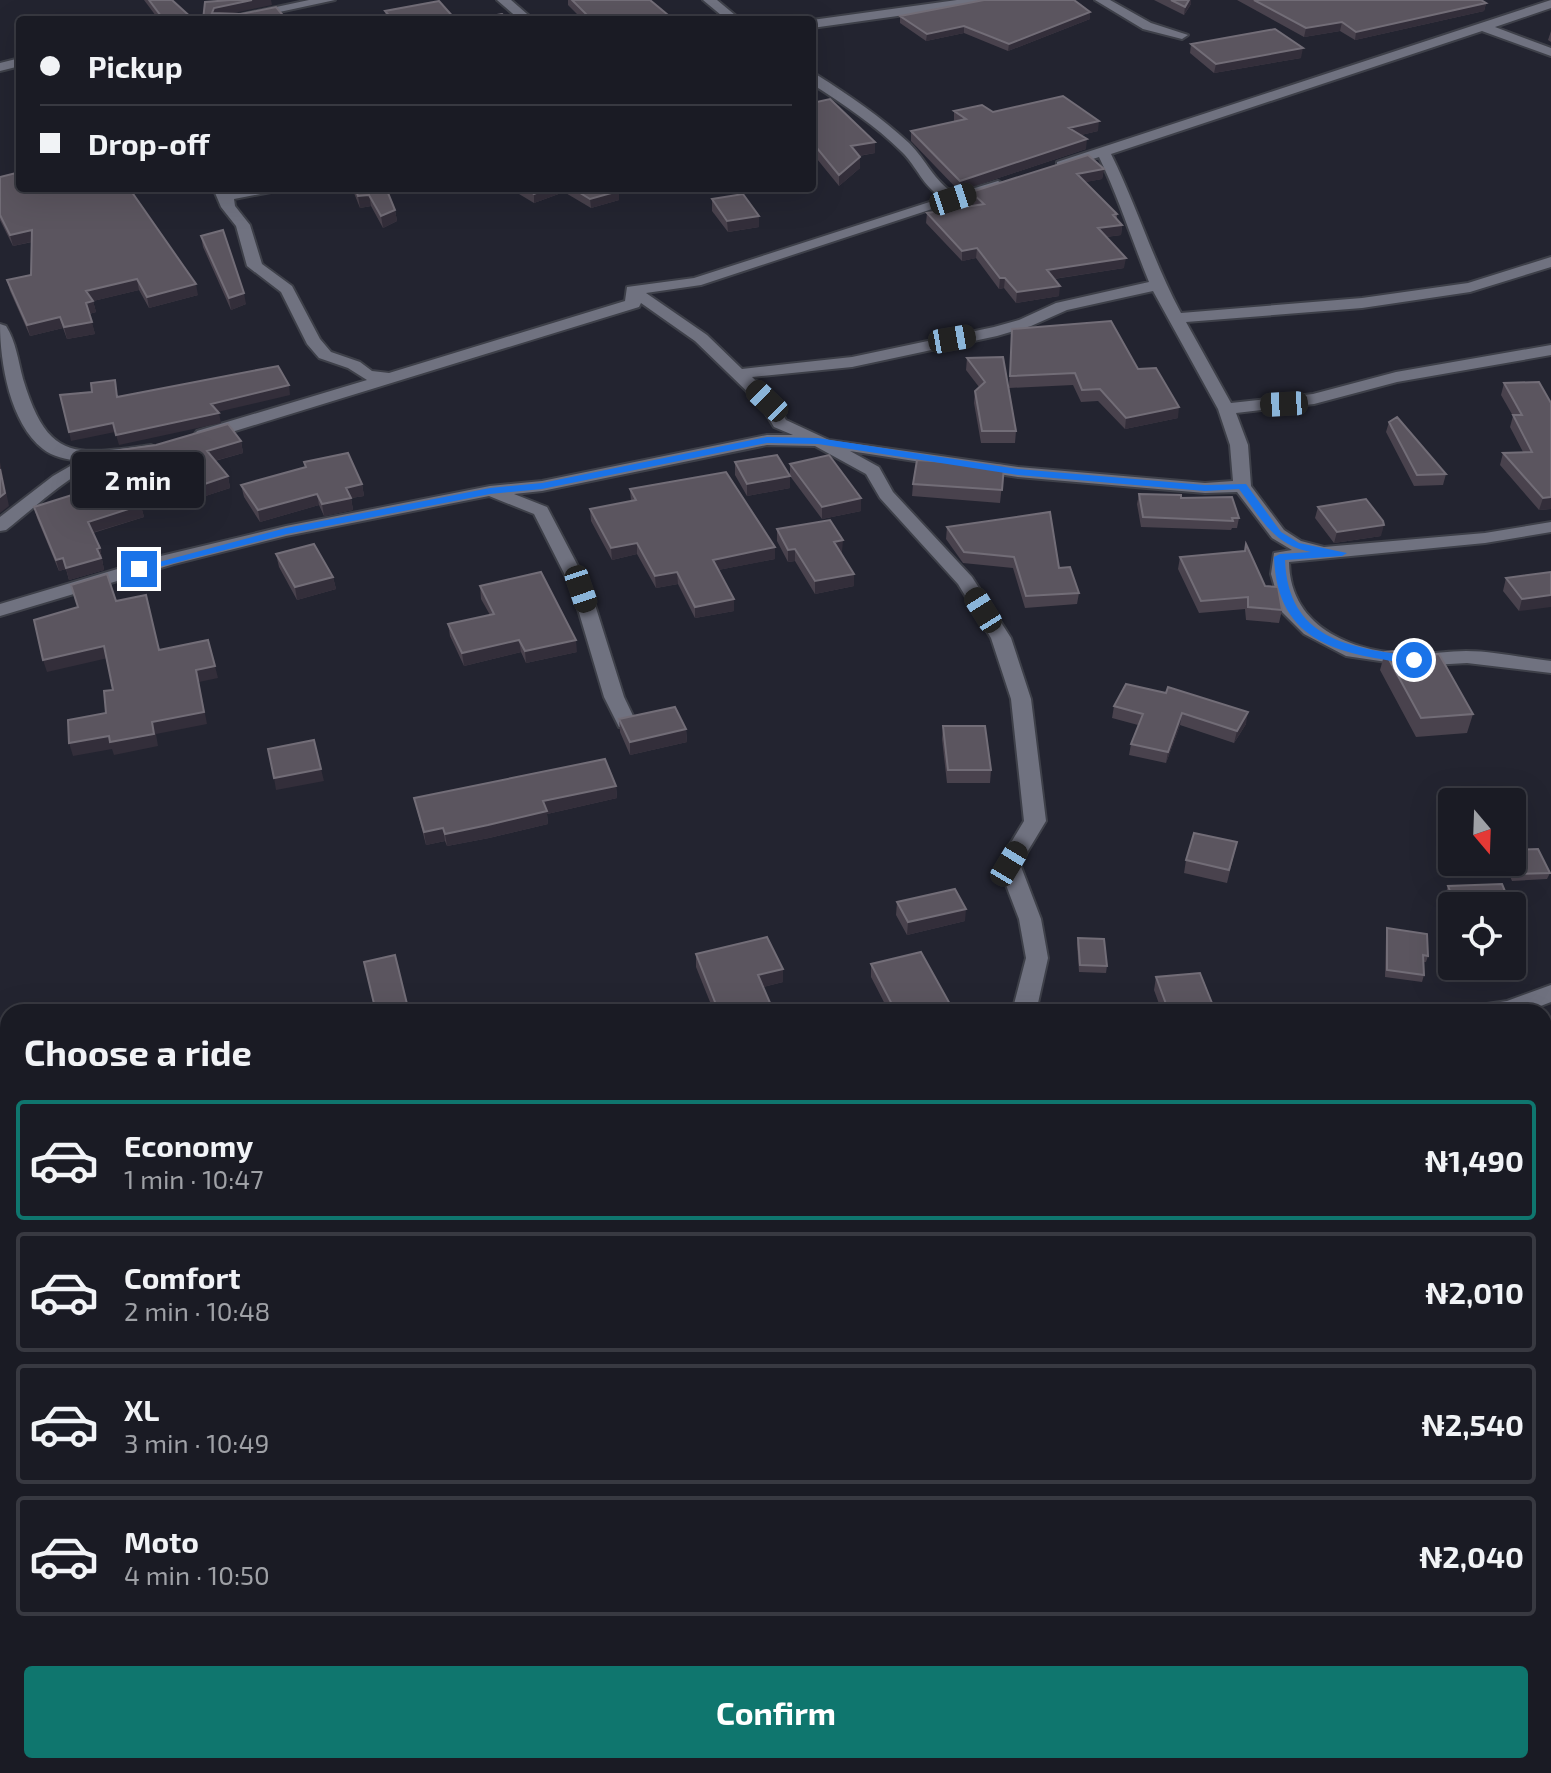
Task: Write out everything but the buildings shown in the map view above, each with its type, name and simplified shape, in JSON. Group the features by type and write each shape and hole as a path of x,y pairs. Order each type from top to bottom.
{"street":[{"path":"243,16 329,0"},
{"path":"503,0 523,16"},
{"path":"709,0 730,16"},
{"path":"816,23 983,0"},
{"path":"1101,0 1147,26 1182,35"},
{"path":"1043,171 1551,4"},
{"path":"1484,27 1551,52"},
{"path":"816,82 850,102 901,143 913,155 934,187 953,199"},
{"path":"1103,152 1124,194 1130,218 1158,285 1226,409 1239,445 1242,486 1278,534 1296,546 1342,553"},
{"path":"632,290 696,282 1013,181"},
{"path":"223,192 228,207 243,225 255,266 287,289 296,310 325,355 354,365 367,375 391,378"},
{"path":"1175,318 1362,303 1470,287 1551,262"},
{"path":"738,374 852,362 997,331 1025,323 1062,306 1158,285"},
{"path":"192,438 633,304 632,290"},
{"path":"632,290 701,338 767,401 780,423 873,471 886,494 965,581 1001,638 1021,699 1035,821 1009,864 1030,919 1037,958 1026,1004"},
{"path":"0,329 7,341 23,410 37,433 57,453 100,457 165,446"},
{"path":"1226,409 1314,399 1385,379 1551,350"},
{"path":"0,610 168,560 286,531 490,491 542,486 767,440 818,441 1018,472 1205,488 1242,486"},
{"path":"0,526 59,480 100,457"},
{"path":"490,491 541,511 581,589 614,697 626,722"},
{"path":"1551,527 1485,538 1280,557 1280,574 1289,608 1311,630 1353,652 1414,660 1467,657 1551,667"},
{"path":"1522,1004 1551,993"}],"route":[{"path":"139,569 286,531 490,491 542,486 767,440 818,441 1018,472 1205,488 1242,486 1278,534 1296,546 1342,553 1280,557 1280,574 1289,608 1311,630 1353,652 1414,660"}]}
